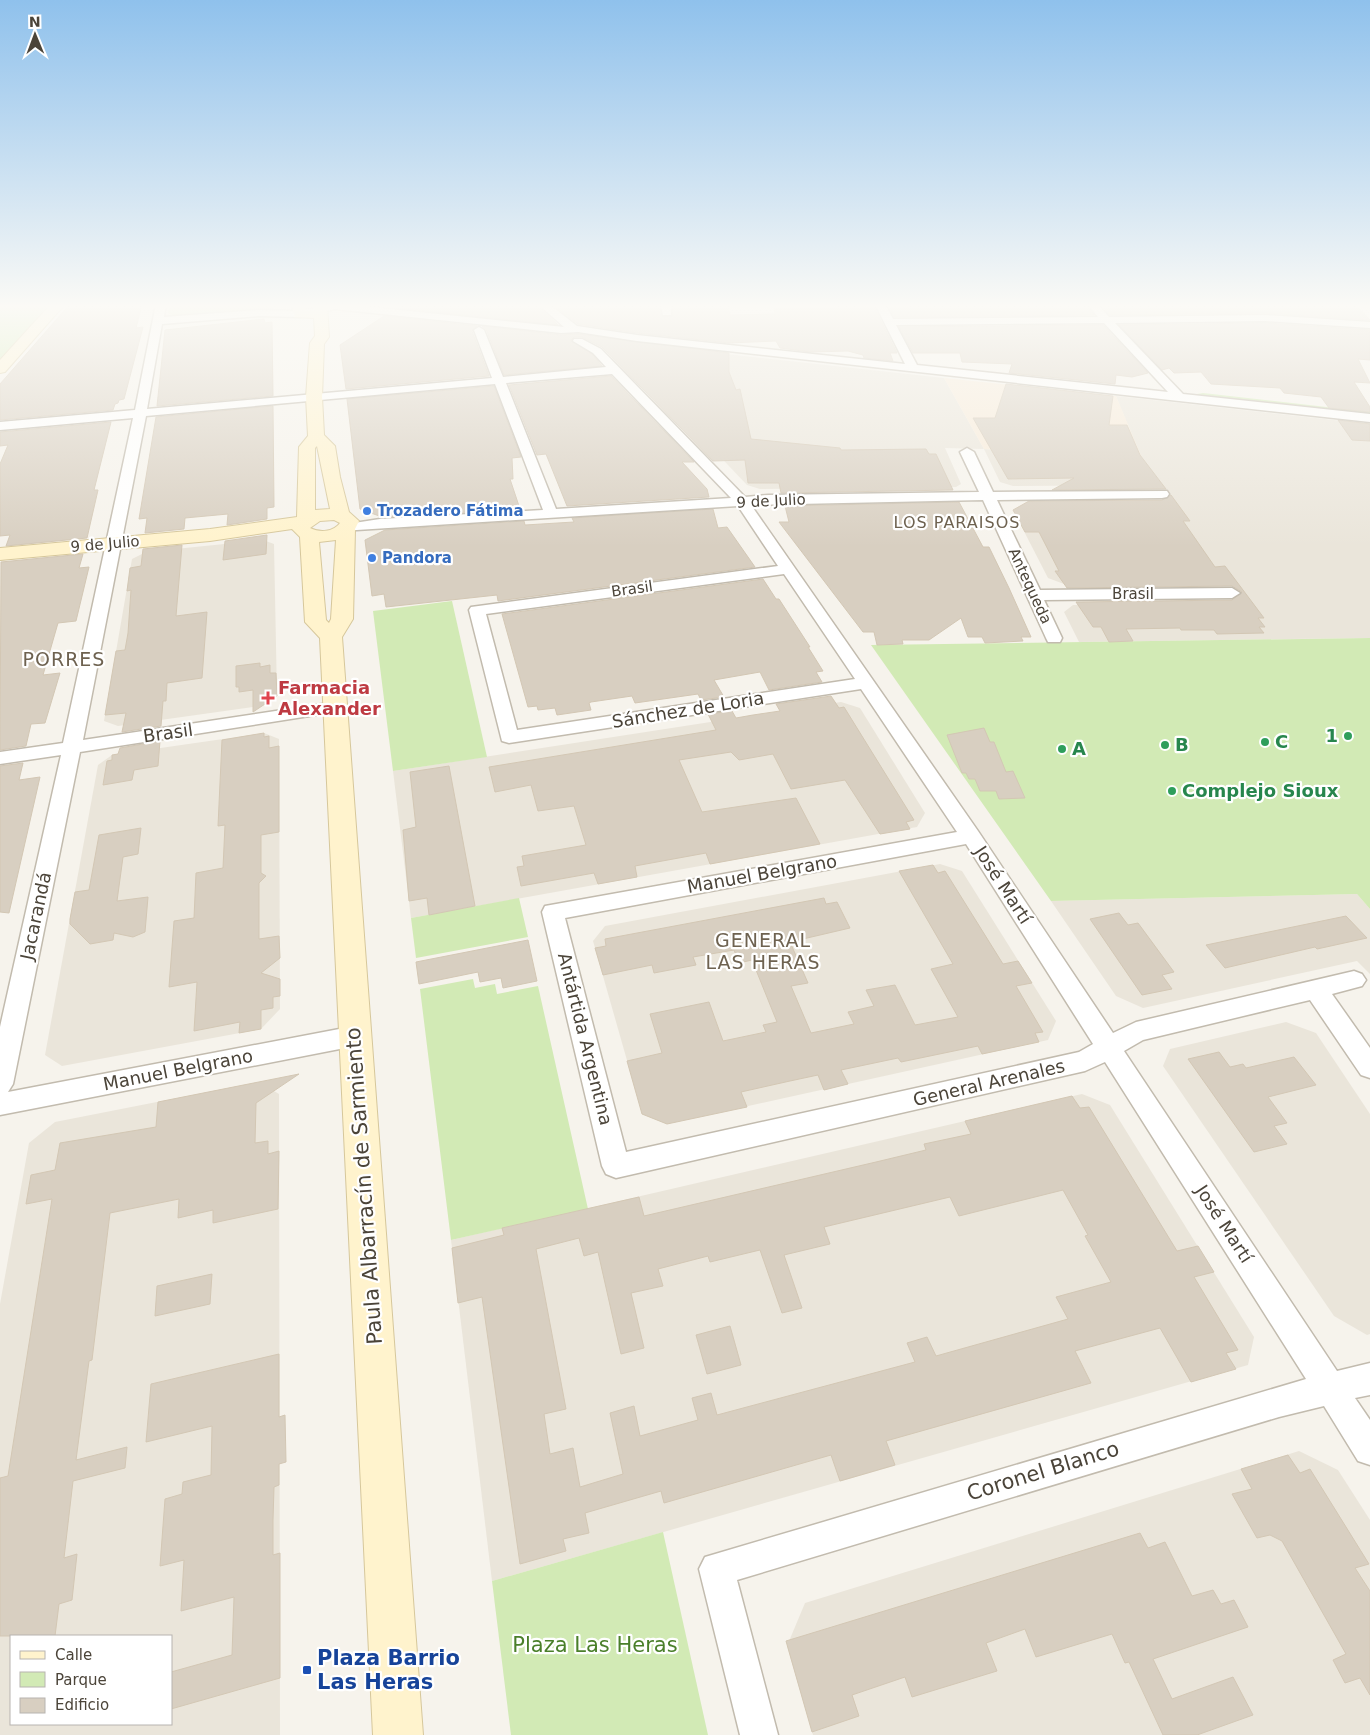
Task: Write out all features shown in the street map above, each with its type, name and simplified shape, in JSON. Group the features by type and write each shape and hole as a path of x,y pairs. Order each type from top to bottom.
{"main road":[{"path":"315,385 316,437 307,447 305,527 316,622 331,636 342,619 346,523 331,477 327,446 316,437"},
{"name":"9 de Julio","path":"0,554 305,527 331,535 346,523"},
{"name":"Paula Albarracín de Sarmiento","path":"331,636 398,1735"}],"street":[{"name":"Jacarandá","path":"0,1084 115,544 145,385"},
{"path":"0,426 454,385"},
{"path":"502,385 551,514"},
{"name":"José Martí","path":"630,385 742,502 971,836 1370,1449"},
{"path":"1068,385 1370,418"},
{"path":"1168,386 1178,397"},
{"path":"1168,386 1370,408"},
{"name":"Antequeda","path":"967,452 1054,638"},
{"name":"9 de Julio","path":"346,523 551,514 742,502 768,498 1162,494"},
{"name":"Brasil","path":"509,737 477,610 788,569"},
{"name":"Brasil","path":"1034,594 1232,593"},
{"name":"Sánchez de Loria","path":"509,737 866,683"},
{"name":"Brasil","path":"0,758 335,707"},
{"name":"Manuel Belgrano","path":"554,912 971,836"},
{"name":"Antártida Argentina","path":"554,912 616,1166"},
{"name":"General Arenales","path":"616,1166 1086,1061 1136,1032 1354,980"},
{"path":"1315,989 1370,1068"},
{"name":"Manuel Belgrano","path":"0,1104 355,1036"},
{"name":"Coronel Blanco","path":"759,1735 717,1569 1279,1401 1370,1380"}],"shaded area":[{"path":"654,385 948,385 984,449 945,448 961,484 956,487 760,489 747,485"},
{"path":"948,385 1011,385 1116,396 1142,458 984,449"},
{"path":"1116,396 1370,424 1370,638 1079,642 1064,612 1073,605 1252,604 1237,582 1064,584 1048,578 1013,510 1022,505 1177,503 1162,485 1013,486 1000,482 984,449 1141,458"},
{"path":"263,540 274,544 277,696 262,706 118,726 104,721 132,559 146,552"},
{"path":"841,702 860,708 925,813 917,827 411,918 393,771"},
{"path":"264,733 279,739 280,1009 261,1029 62,1066 45,1055 98,765 112,755"},
{"path":"940,864 962,871 1056,1021 1048,1040 667,1124 642,1113 593,941 605,926"},
{"path":"1357,894 1370,909 1370,974 1357,961 1143,1008 1116,996 1051,901"},
{"path":"1286,1022 1316,1033 1370,1114 1370,1334 1367,1335 1334,1316 1163,1066 1170,1049"},
{"path":"259,1082 279,1094 280,1735 0,1735 0,1304 29,1143 55,1122"},
{"path":"1082,1094 1110,1105 1254,1337 1248,1365 492,1581 451,1240"},
{"path":"1299,1451 1338,1470 1370,1520 1370,1735 813,1735 787,1646 805,1603"}],"green space":[{"path":"1203,393 1370,412 1370,416 1201,397 1197,394"},
{"path":"452,601 487,757 393,771 373,611"},
{"name":"Complejo Sioux","path":"1370,638 1370,909 1357,894 1051,901 871,645"},
{"path":"519,898 528,937 416,958 411,918"},
{"path":"473,979 475,988 495,984 497,994 538,986 588,1209 451,1240 420,989"},
{"name":"Plaza Las Heras","path":"663,1532 708,1735 511,1735 492,1581"}],"building":[{"path":"0,385 128,385 124,399 119,400 115,404 113,410 0,420"},
{"path":"159,385 273,385 273,396 157,406"},
{"path":"345,385 390,385 346,389"},
{"path":"509,385 620,385 694,462 682,462 707,489 709,497 567,506 546,454 537,455"},
{"path":"639,385 734,385 736,390 740,389 751,439 840,448 841,450 926,449 929,454 936,454 953,490 781,493 779,483 748,483 745,460 713,461"},
{"path":"1006,385 1113,396 1109,425 1127,425 1140,455 1166,489 1052,490 1074,478 1008,479 973,418 995,418"},
{"path":"1228,385 1356,385 1370,407 1370,412 1329,408 1321,397 1284,393 1280,388"},
{"path":"494,386 521,457 512,458 513,479 510,479 520,509 382,517 360,509 347,399"},
{"path":"273,406 274,507 267,508 267,519 227,525 228,514 185,518 184,529 145,533 147,518 139,519 156,417"},
{"path":"1338,420 1370,424 1370,441 1352,440"},
{"path":"111,422 94,490 98,490 87,538 6,546 10,535 0,536 0,464 8,445 0,446 0,432"},
{"path":"1171,495 1190,521 1183,521 1215,567 1225,566 1264,618 1258,618 1265,627 1259,627 1264,633 1217,634 1214,630 1181,630 1180,628 1126,629 1133,641 1109,642 1101,627 1093,627 1076,602 1232,600 1242,592 1232,586 1067,588 1055,571 1059,571 1039,532 1025,532 1013,510 1029,501 1162,500"},
{"path":"959,502 983,547 989,547 1009,588 1031,637 1021,637 1023,641 985,643 982,637 968,637 961,618 929,640 902,640 903,644 877,645 874,632 863,632 779,522 789,522 785,506"},
{"path":"713,509 718,528 727,527 755,567 498,601 497,595 386,607 384,594 372,596 365,540 385,530 524,521 525,525 574,522 572,518"},
{"path":"267,535 266,554 223,560 225,541"},
{"path":"182,545 176,616 207,612 202,678 167,683 161,726 122,732 126,713 105,715 116,651 125,650 128,633 131,590 127,591 130,568 141,566 143,549"},
{"path":"83,554 79,568 89,567 76,621 58,623 43,675 60,673 45,723 31,724 26,746 0,750 1,562"},
{"path":"763,579 776,599 779,599 810,647 808,647 823,671 816,672 822,682 769,690 760,672 714,680 724,697 701,700 698,694 635,703 632,696 591,702 589,703 591,710 557,715 555,708 538,710 537,706 528,707 502,614"},
{"path":"260,663 260,667 270,665 270,673 276,673 277,696 253,712 253,690 239,692 239,687 236,687 236,666"},
{"path":"831,696 839,708 844,707 914,820 906,822 910,829 880,834 845,780 791,789 773,754 739,760 731,752 679,760 702,812 796,798 820,844 710,864 706,853 635,866 637,877 598,884 594,873 521,886 517,867 524,866 522,856 586,845 574,806 538,811 531,785 495,792 489,767 716,730 708,714 732,711 736,718 780,711 776,704"},
{"path":"984,728 990,742 994,742 1006,772 1013,771 1025,798 999,799 996,791 980,791 975,779 969,779 966,773 962,773 947,735"},
{"path":"264,733 264,737 269,736 269,748 279,746 279,832 261,835 261,873 266,876 259,883 259,939 279,936 280,958 261,973 280,979 280,996 273,997 273,1008 261,1010 261,1029 239,1033 240,1022 194,1031 197,982 169,987 174,921 194,918 196,873 223,868 225,825 218,826 222,740"},
{"path":"160,741 158,766 134,770 132,780 103,785 107,761 112,760 112,755 118,754 120,748"},
{"path":"23,763 19,780 40,777 9,913 0,912 0,766"},
{"path":"449,766 475,906 429,915 427,898 409,901 403,830 416,827 410,772"},
{"path":"141,828 138,854 123,857 117,901 148,897 145,932 133,937 114,933 113,940 90,944 70,924 70,919 75,892 89,890 99,835"},
{"path":"933,865 938,873 945,871 1003,964 1018,961 1032,983 1016,986 1043,1032 1035,1033 1039,1042 982,1054 978,1046 901,1062 898,1058 841,1070 848,1084 824,1090 818,1075 790,1081 741,1092 747,1107 667,1124 642,1114 627,1061 662,1053 650,1014 709,1002 723,1041 766,1032 763,1025 777,1022 752,960 739,963 734,950 693,957 696,965 654,973 652,965 603,975 595,948 606,946 605,939 824,898 826,904 837,902 850,928 790,942 808,983 791,986 811,1033 854,1024 848,1012 874,1006 866,990 895,985 915,1025 958,1017 931,969 953,964 899,871"},
{"path":"1119,913 1128,925 1138,923 1174,972 1162,975 1172,989 1142,995 1090,919"},
{"path":"1346,916 1367,938 1317,949 1315,947 1225,968 1206,945"},
{"path":"528,940 537,981 503,988 501,978 480,982 478,972 419,984 416,962"},
{"path":"1219,1052 1230,1067 1243,1064 1246,1068 1294,1057 1316,1085 1268,1097 1287,1123 1274,1126 1287,1144 1254,1152 1188,1059"},
{"path":"299,1074 256,1103 255,1143 268,1141 268,1154 279,1151 278,1209 213,1223 213,1210 178,1218 179,1199 110,1213 92,1360 89,1361 76,1460 127,1447 125,1468 73,1481 64,1558 77,1554 72,1600 59,1604 55,1635 0,1636 0,1478 8,1476 52,1199 26,1204 31,1175 55,1170 60,1143 156,1127 158,1102"},
{"path":"1072,1096 1080,1108 1089,1107 1177,1251 1198,1246 1214,1272 1194,1277 1238,1350 1226,1353 1236,1369 1191,1382 1160,1328 1075,1351 1091,1383 886,1441 895,1465 840,1481 831,1455 664,1503 661,1491 585,1513 589,1533 563,1539 566,1551 520,1564 482,1297 458,1303 452,1248 504,1235 502,1228 639,1197 644,1216 926,1150 924,1144 971,1134 965,1121","holes":["1063,1190 1088,1235 1085,1236 1111,1282 1056,1297 1068,1319 936,1356 927,1337 907,1343 915,1362 717,1415 711,1393 692,1398 698,1420 640,1436 634,1406 610,1413 623,1474 580,1487 573,1448 550,1454 544,1414 566,1409 536,1249 579,1238 584,1256 598,1252 621,1354 644,1348 631,1293 663,1286 658,1269 708,1256 710,1262 760,1250 782,1313 802,1308 784,1255 830,1244 824,1227 950,1197 959,1216"]},
{"path":"212,1274 210,1304 155,1316 157,1286"},
{"path":"730,1326 741,1365 707,1374 696,1335"},
{"path":"279,1354 279,1417 285,1415 286,1462 279,1464 279,1485 274,1487 273,1520 273,1555 280,1553 280,1678 172,1709 172,1672 232,1655 234,1597 181,1611 184,1560 160,1566 165,1499 182,1494 183,1482 211,1475 212,1426 146,1442 151,1384"},
{"path":"1288,1455 1300,1473 1310,1469 1369,1564 1355,1568 1370,1591 1370,1695 1360,1678 1345,1683 1333,1660 1346,1654 1282,1541 1270,1535 1257,1538 1232,1494 1252,1489 1241,1469"},
{"path":"1140,1533 1148,1548 1165,1542 1192,1596 1213,1590 1221,1604 1234,1600 1248,1627 1153,1659 1172,1699 1233,1677 1253,1715 1197,1735 1163,1735 1129,1662 1125,1663 1112,1634 1036,1657 1025,1629 986,1643 997,1671 912,1697 905,1677 852,1695 859,1716 812,1732 786,1641"}],"place":[{"name":"Trozadero Fátima","path":"367,511"},
{"name":"Pandora","path":"372,558"},
{"name":"Farmacia Alexander","path":"268,698"},
{"name":"1","path":"1348,736"},
{"name":"C","path":"1265,742"},
{"name":"B","path":"1165,745"},
{"name":"A","path":"1062,749"},
{"name":"Complejo Sioux","path":"1172,791"},
{"name":"Plaza Barrio Las Heras","path":"307,1670"}],"district":[{"name":"LOS PARAISOS","path":"957,522"},
{"name":"PORRES","path":"64,659"},
{"name":"GENERAL LAS HERAS","path":"763,951"}]}
